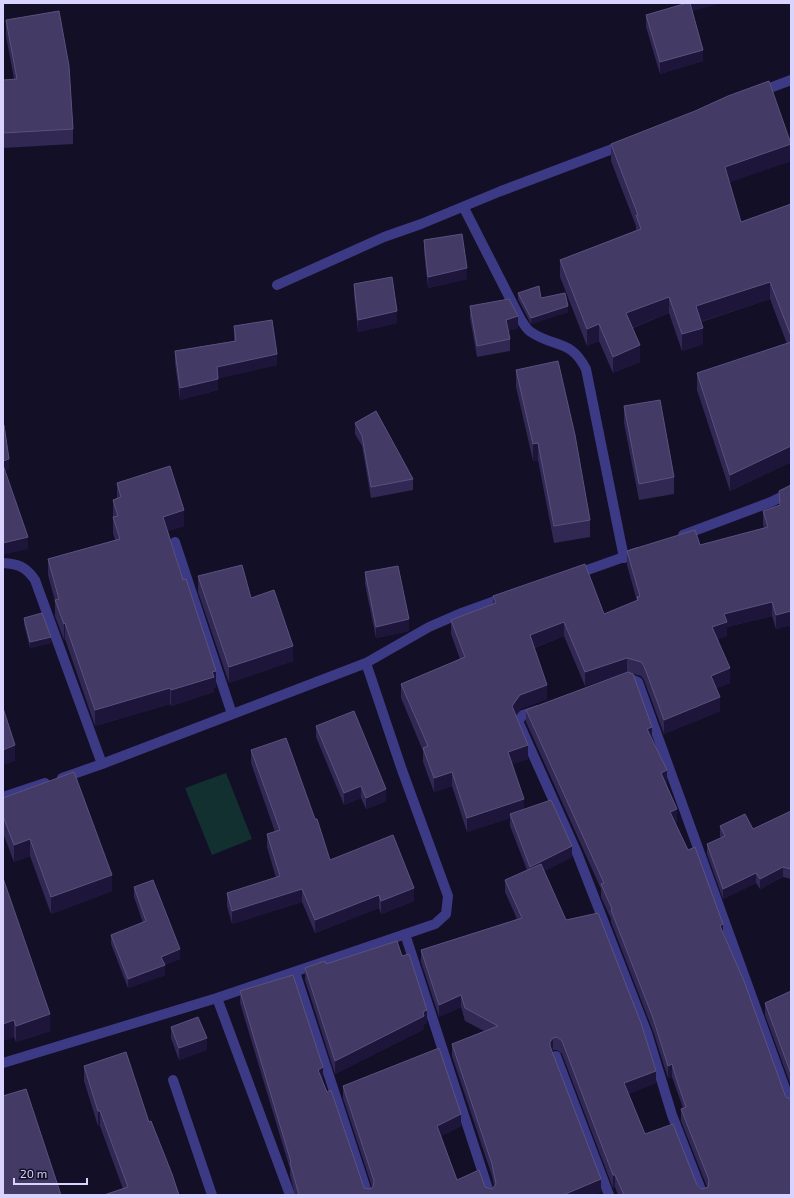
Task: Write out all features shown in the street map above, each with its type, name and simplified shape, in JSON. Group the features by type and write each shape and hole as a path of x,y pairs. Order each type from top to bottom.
{"street":[{"path":"747,97 791,80"},
{"path":"277,285 384,237 464,208 501,191 631,142"},
{"path":"464,208 521,320 529,331 541,338 567,346 579,356 586,369 624,558"},
{"path":"676,538 771,502 791,492"},
{"path":"175,542 232,714"},
{"path":"565,578 646,549"},
{"path":"3,564 20,565 29,570 35,580 102,764"},
{"path":"3,797 102,764 366,663 429,627 458,614 514,595"},
{"path":"3,1063 217,998 295,972 434,924 446,914 448,896 402,770 366,663"},
{"path":"610,684 629,678 638,682 791,1105"},
{"path":"545,707 523,715 518,721 577,853 647,1034 672,1115 703,1195"},
{"path":"405,934 490,1195"},
{"path":"295,972 368,1195"},
{"path":"217,998 290,1195"},
{"path":"556,1056 609,1195"},
{"path":"173,1080 212,1195"}],"green space":[{"path":"226,773 252,839 212,855 185,788"}],"building":[{"path":"690,3 703,50 660,62 646,15"},
{"path":"59,11 69,66 73,129 3,133 3,80 17,79 6,20"},
{"path":"769,81 791,144 725,167 741,222 791,204 791,336 770,282 696,306 703,328 682,334 669,297 626,313 640,345 613,357 599,324 587,329 560,260 641,229 636,215 638,215 611,144 695,111 728,96"},
{"path":"462,234 467,268 428,277 424,240"},
{"path":"392,277 397,311 358,320 354,284"},
{"path":"539,286 541,298 565,293 568,306 531,318 518,293"},
{"path":"509,299 518,316 506,320 510,339 477,346 470,306"},
{"path":"272,320 277,354 217,367 218,379 180,388 175,351 236,341 234,326"},
{"path":"791,342 791,446 730,475 697,373"},
{"path":"558,361 575,435 590,520 554,526 538,443 533,444 516,370"},
{"path":"660,400 674,477 639,484 624,406"},
{"path":"376,411 413,479 371,487 362,436 355,423"},
{"path":"3,425 9,459 3,461"},
{"path":"3,465 28,537 3,543"},
{"path":"170,466 184,510 163,517 183,580 186,579 216,671 212,672 214,677 95,710 65,623 64,624 55,600 59,599 48,559 120,539 113,517 118,516 113,500 121,497 117,483"},
{"path":"791,485 791,611 776,615 772,602 724,614 727,622 712,627 730,668 711,676 720,697 664,720 644,666 641,662 627,658 585,672 564,622 530,635 547,685 520,695 512,706 528,745 508,752 524,799 467,818 452,772 434,778 423,748 428,746 401,684 465,657 451,620 496,603 493,596 585,564 604,614 638,600 637,597 640,596 627,551 695,530 700,545 768,527 763,511 780,505 779,491"},
{"path":"242,565 251,598 274,590 293,646 229,667 198,576"},
{"path":"398,566 409,619 376,627 365,572"},
{"path":"42,613 51,637 30,642 24,618"},
{"path":"628,672 633,674 652,727 647,729 667,770 661,773 677,809 670,812 688,850 695,847 723,924 720,926 744,981 785,1095 787,1098 791,1098 791,1195 624,1195 615,1175 613,1175 562,1041 557,1037 553,1038 550,1042 550,1046 601,1179 563,1195 299,1195 290,1163 291,1162 240,991 293,975 323,1067 318,1070 327,1092 331,1090 364,1188 370,1189 373,1187 374,1181 343,1086 439,1048 461,1114 437,1126 457,1180 479,1170 485,1187 492,1189 496,1184 492,1164 452,1044 498,1026 465,1008 461,995 439,1005 421,950 522,918 505,880 541,864 566,920 598,913 641,1023 656,1071 624,1083 645,1134 673,1124 697,1185 702,1189 708,1187 709,1180 681,1109 686,1107 672,1064 668,1066 653,1018 611,910 612,909 601,884 604,883 526,710"},
{"path":"3,708 15,745 3,750"},
{"path":"354,711 386,789 366,798 361,786 344,793 316,726"},
{"path":"286,738 315,819 317,819 330,860 393,835 414,888 381,901 379,895 315,920 302,889 232,911 227,893 280,876 267,834 280,830 251,750"},
{"path":"74,772 112,875 51,897 30,839 14,845 3,816 3,798"},
{"path":"551,800 572,846 530,867 510,814"},
{"path":"791,811 791,869 783,867 760,879 756,873 723,889 707,844 725,836 720,826 745,814 753,829"},
{"path":"3,878 50,1014 16,1026 14,1020 3,1024"},
{"path":"153,880 180,949 161,957 165,965 128,979 111,935 146,921 134,887"},
{"path":"397,941 402,956 409,954 427,1010 423,1012 424,1016 335,1061 305,968 325,961 326,964"},
{"path":"791,991 791,1074 765,1003"},
{"path":"198,1017 207,1038 179,1048 171,1027"},
{"path":"126,1052 149,1122 151,1121 179,1195 104,1195 128,1187 100,1111 98,1111 84,1066"},
{"path":"26,1089 61,1195 3,1195 3,1096"}]}
